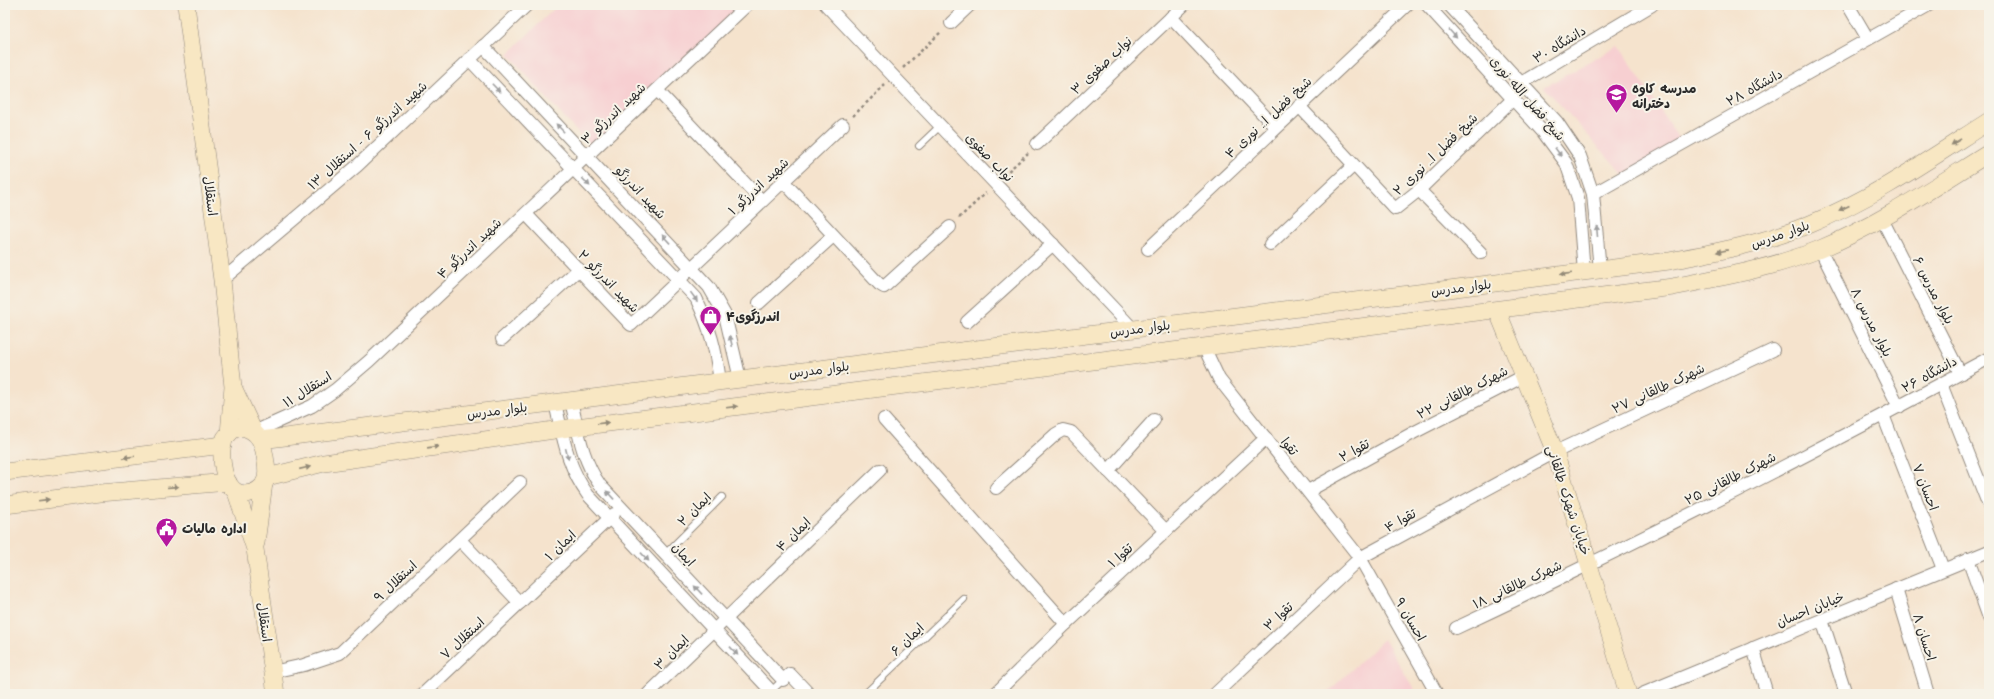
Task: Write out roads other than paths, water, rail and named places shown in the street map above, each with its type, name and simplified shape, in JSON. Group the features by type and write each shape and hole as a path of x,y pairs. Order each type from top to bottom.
{"main road":[{"name":"استقلال","path":"186,5 222,280 233,387 226,439"},
{"name":"بلوار مدرس","path":"256,434 563,402 1669,261 1747,246 1810,225 1869,196 1989,121"},
{"name":"بلوار مدرس","path":"266,480 324,463 569,428 1673,287 1754,271 1820,249 1882,219 1989,153"},
{"name":"خیابان شهرک طالقانی","path":"1497,310 1555,452 1628,694"},
{"name":"استقلال","path":"233,387 256,434"},
{"path":"5,472 226,439 240,427 256,434 266,458 266,480 261,488 249,494 232,487 100,493 5,505"},
{"path":"226,439 223,464 232,487"},
{"name":"استقلال","path":"255,549 266,480"},
{"name":"استقلال","path":"232,487 255,549 276,694"}],"street":[{"name":"شهید اندرزگو ۶ - استقلال ۱۳","path":"222,280 357,166 526,5"},
{"name":"شهید اندرزگو ۳","path":"587,156 747,5"},
{"name":"نواب صفوی","path":"826,5 1133,329"},
{"path":"951,23 970,5"},
{"name":"نواب صفوی ۳","path":"1037,144 1184,5"},
{"name":"شیخ فضل ا... نوری ۴","path":"1148,249 1406,5"},
{"name":"شیخ فضل الله نوری","path":"1426,5 1543,132 1566,163 1578,198 1592,271"},
{"name":"شیخ فضل الله نوری","path":"1449,5 1557,122 1580,156 1593,194 1592,271"},
{"name":"دانشگاه ۳۰","path":"1522,83 1652,5"},
{"path":"1848,5 1868,39"},
{"name":"دانشگاه ۲۸","path":"1593,194 1929,5"},
{"path":"1171,17 1276,128"},
{"name":"شهید اندرزگو","path":"483,46 692,267 709,287 725,316 740,379"},
{"path":"469,59 680,279 696,298 708,325 716,353 720,382"},
{"name":"شیخ فضل ا... نوری ۲","path":"1299,106 1353,166 1395,209 1419,190 1512,100 1522,83"},
{"path":"657,90 762,201"},
{"name":"شهید اندرزگو ۱","path":"692,267 843,125"},
{"name":"شهید اندرزگو ۴","path":"370,361 587,156"},
{"path":"1270,244 1353,166"},
{"path":"783,181 833,236 879,284 884,287 950,227"},
{"path":"1419,190 1481,253"},
{"name":"شهید اندرزگو ۲","path":"526,214 631,325 692,267"},
{"name":"بلوار مدرس ۶","path":"1882,219 1960,373"},
{"path":"759,303 833,236"},
{"path":"967,322 1053,244"},
{"name":"بلوار مدرس ۸","path":"1820,249 1899,407"},
{"path":"502,339 578,269"},
{"name":"تقوا","path":"1204,347 1219,379 1360,558"},
{"name":"شهرک طالقانی ۲۷","path":"1453,507 1555,452 1773,350"},
{"name":"دانشگاه ۲۶","path":"1883,416 1989,358"},
{"name":"استقلال ۱۱","path":"256,434 312,406 335,390 370,361"},
{"name":"شهرک طالقانی ۲۲","path":"1412,433 1524,376"},
{"path":"1941,384 1989,506"},
{"name":"ایمان","path":"563,402 569,428 569,461 576,479 588,495 714,630 770,693"},
{"name":"شهرک طالقانی ۲۵","path":"1590,565 1883,416"},
{"name":"احسان ۷","path":"1883,416 1943,569"},
{"path":"884,419 1066,624"},
{"path":"1108,471 1154,420"},
{"name":"ایمان","path":"569,428 590,471 600,485 783,680"},
{"path":"996,488 1056,434 1063,430 1071,432 1166,531"},
{"name":"تقوا ۲","path":"1308,491 1412,433"},
{"name":"تقوا ۱","path":"995,694 1066,624 1266,438"},
{"name":"ایمان ۴","path":"714,630 880,470"},
{"name":"استقلال ۹","path":"272,672 304,665 340,653 520,482"},
{"name":"ایمان ۱","path":"520,603 621,507"},
{"name":"تقوا ۴","path":"1360,558 1453,507"},
{"path":"460,540 520,603"},
{"name":"خیابان احسان","path":"1642,694 1989,550"},
{"name":"تقوا ۳","path":"1215,694 1360,558"},
{"name":"احسان ۹","path":"1360,558 1437,694"},
{"path":"1968,559 1989,618"},
{"name":"شهرک طالقانی ۱۸","path":"1456,628 1590,565"},
{"name":"احسان ۸","path":"1896,589 1928,694"},
{"name":"استقلال ۷","path":"423,694 520,603"},
{"path":"1822,620 1846,694"},
{"name":"ایمان ۳","path":"648,694 714,630"},
{"path":"1753,648 1767,694"},
{"path":"783,680 790,674 808,694"}],"lane":[{"path":"919,146 940,126"},
{"name":"ایمان ۲","path":"665,554 722,497"},
{"name":"ایمان ۶","path":"866,694 964,599"},
{"path":"770,693 783,680"}],"place":[{"name":"مدرسه کاوه دخترانه","path":"1617,114"},
{"name":"اندرزگوی۴","path":"710,336"},
{"name":"اداره مالیات","path":"167,548"}]}
